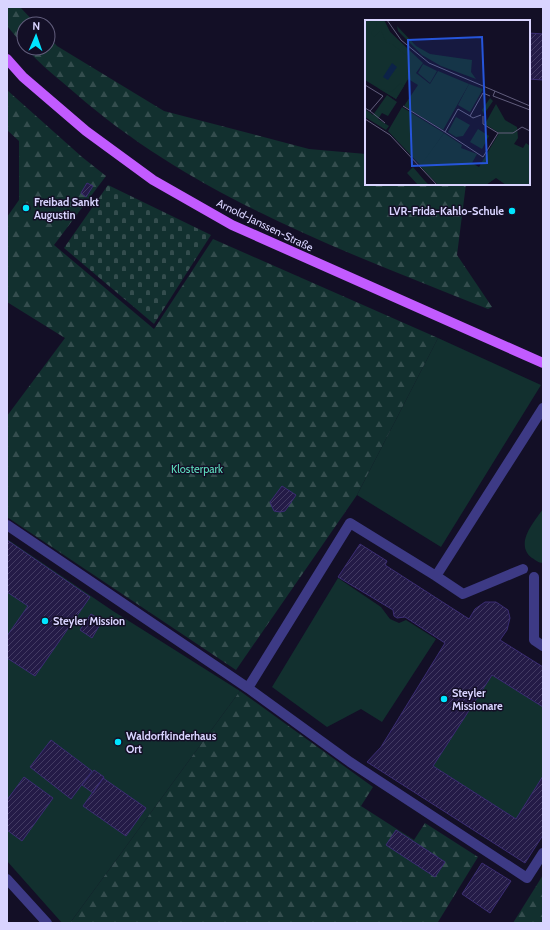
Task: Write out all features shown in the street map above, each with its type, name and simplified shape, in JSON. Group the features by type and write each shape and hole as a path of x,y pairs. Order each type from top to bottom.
{"main road":[{"name":"Arnold-Janssen-Straße","path":"7,59 23,77 86,131 153,180 232,225 543,363"}],"lane":[{"path":"436,576 543,408"},
{"path":"248,688 350,524 463,594 523,570"},
{"path":"7,525 248,688 350,762 527,878 543,853"},
{"path":"534,577 534,640 543,646"},
{"path":"7,879 47,923"}],"green space":[{"path":"7,7 20,7 28,16 16,16 16,37 7,26"},
{"path":"56,45 164,111 309,149 365,154 365,185 466,185 457,255 492,307 488,309 325,243 220,192 169,162 121,130 33,56 56,56"},
{"name":"Klosterpark","path":"7,90 82,157 106,176 54,245 154,329 213,239 438,338 357,495 236,670 7,517 7,416 65,338 7,302 7,217 19,200 19,141 7,130"},
{"path":"108,185 211,235 154,324 64,248"},
{"path":"438,338 541,385 441,547 357,495"},
{"path":"543,509 543,563 532,558 527,552 525,540 527,533"},
{"name":"Waldorfkinderhaus Ort","path":"7,539 113,611 240,691 70,923 62,923 7,861"},
{"path":"338,578 381,607 390,619 399,623 406,620 436,639 382,722 361,709 327,727 272,687"},
{"path":"492,675 543,707 543,776 516,819 433,766"},
{"path":"240,691 373,787 361,806 414,840 425,823 478,857 438,922 440,923 70,923"},
{"path":"543,875 543,923 513,923"}],"building":[{"path":"530,33 543,34 543,80 530,79"},
{"path":"87,183 93,186 86,197 81,193"},
{"path":"282,486 296,495 285,511 274,511 270,502"},
{"name":"Steyler Mission","path":"7,540 90,597 35,676 7,658 7,636 28,606 7,592"},
{"name":"Steyler Missionare","path":"360,544 387,561 385,565 469,619 475,609 485,602 496,602 508,610 510,618 507,630 500,640 543,667 543,707 492,675 433,766 516,819 543,776 543,835 525,863 367,762 381,747 445,643 405,617 397,618 394,616 393,610 338,577"},
{"path":"91,614 102,621 92,638 80,630"},
{"path":"51,740 92,771 71,799 30,767"},
{"path":"94,770 104,777 93,793 82,785"},
{"path":"24,777 53,798 22,841 7,830 7,800"},
{"path":"103,778 146,808 126,836 83,806"},
{"path":"396,830 445,862 435,877 386,845"},
{"path":"482,863 511,881 490,913 462,894"}],"place":[{"name":"Freibad Sankt Augustin","path":"26,208"},
{"name":"LVR-Frida-Kahlo-Schule","path":"512,211"},
{"name":"Steyler Mission","path":"45,621"},
{"name":"Steyler Missionare","path":"444,699"},
{"name":"Waldorfkinderhaus Ort","path":"118,742"}]}
